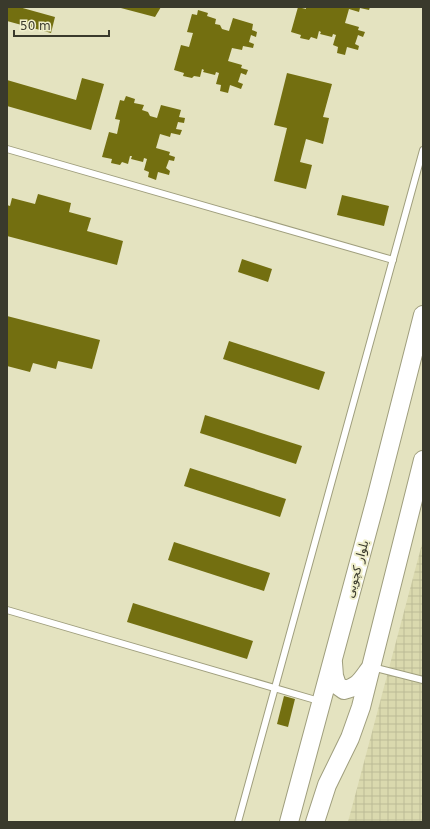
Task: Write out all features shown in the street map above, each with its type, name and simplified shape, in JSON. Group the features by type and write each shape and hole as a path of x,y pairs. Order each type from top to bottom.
{"main road":[{"name":"بلوار کچویی","path":"289,822 423,315"},
{"path":"315,822 327,785 350,738 361,707 423,460"},
{"path":"333,660 334,676 337,685 344,690 353,688 362,680 371,666"}],"lane":[{"path":"7,149 393,260"},
{"path":"238,822 423,150"},
{"path":"7,610 321,701"},
{"path":"371,666 423,680"}],"shaded area":[{"path":"423,540 423,822 348,822 371,736"}],"building":[{"path":"7,7 19,7 55,17 51,33 7,21"},
{"path":"117,7 161,7 155,17"},
{"path":"298,7 306,9 306,7 370,7 369,10 360,8 359,12 349,9 345,23 359,27 358,30 365,32 363,37 358,35 355,44 359,46 358,50 347,47 345,55 337,53 338,47 333,45 336,35 333,34 332,37 320,34 321,32 319,31 317,39 311,37 309,40 300,38 301,35 291,32"},
{"path":"198,10 208,13 207,16 216,19 215,24 220,25 222,29 229,31 233,18 253,24 252,30 257,32 256,37 251,35 249,42 254,44 253,48 243,46 242,50 232,48 228,61 242,65 241,68 248,70 246,75 241,73 238,82 243,84 241,89 230,85 228,93 220,91 221,85 216,84 219,73 216,72 215,75 203,72 204,70 202,69 200,77 194,76 192,78 183,76 184,73 174,70 181,45 189,47 193,33 187,32 192,14 197,15"},
{"path":"287,73 332,84 323,117 329,118 323,144 306,139 300,162 312,165 306,189 274,181 287,128 274,125"},
{"path":"82,78 104,84 91,130 7,106 7,80 76,100"},
{"path":"126,96 135,99 134,103 144,105 142,110 148,112 150,116 157,118 161,105 181,110 179,117 185,118 184,123 178,122 176,129 182,130 180,135 171,133 170,137 160,134 156,148 170,152 169,155 175,157 174,161 169,160 166,168 170,171 169,175 158,172 156,180 148,177 149,172 144,170 147,159 144,158 143,162 131,159 132,156 130,156 128,164 122,162 120,165 111,163 112,159 102,157 109,132 117,134 120,120 115,119 120,100 124,101"},
{"path":"38,194 71,203 69,212 91,218 87,231 123,241 117,265 7,236 7,205 10,206 12,198 35,204"},
{"path":"342,195 389,206 384,226 337,215"},
{"path":"242,259 272,269 268,282 238,272"},
{"path":"7,316 100,340 92,369 58,361 56,369 33,363 30,372 7,366"},
{"path":"229,341 325,372 319,390 223,359"},
{"path":"205,415 302,446 296,464 200,433"},
{"path":"190,468 286,499 280,517 184,486"},
{"path":"174,542 270,573 264,591 168,560"},
{"path":"133,603 253,641 247,659 127,622"},
{"path":"284,696 295,699 288,727 277,724"}]}
